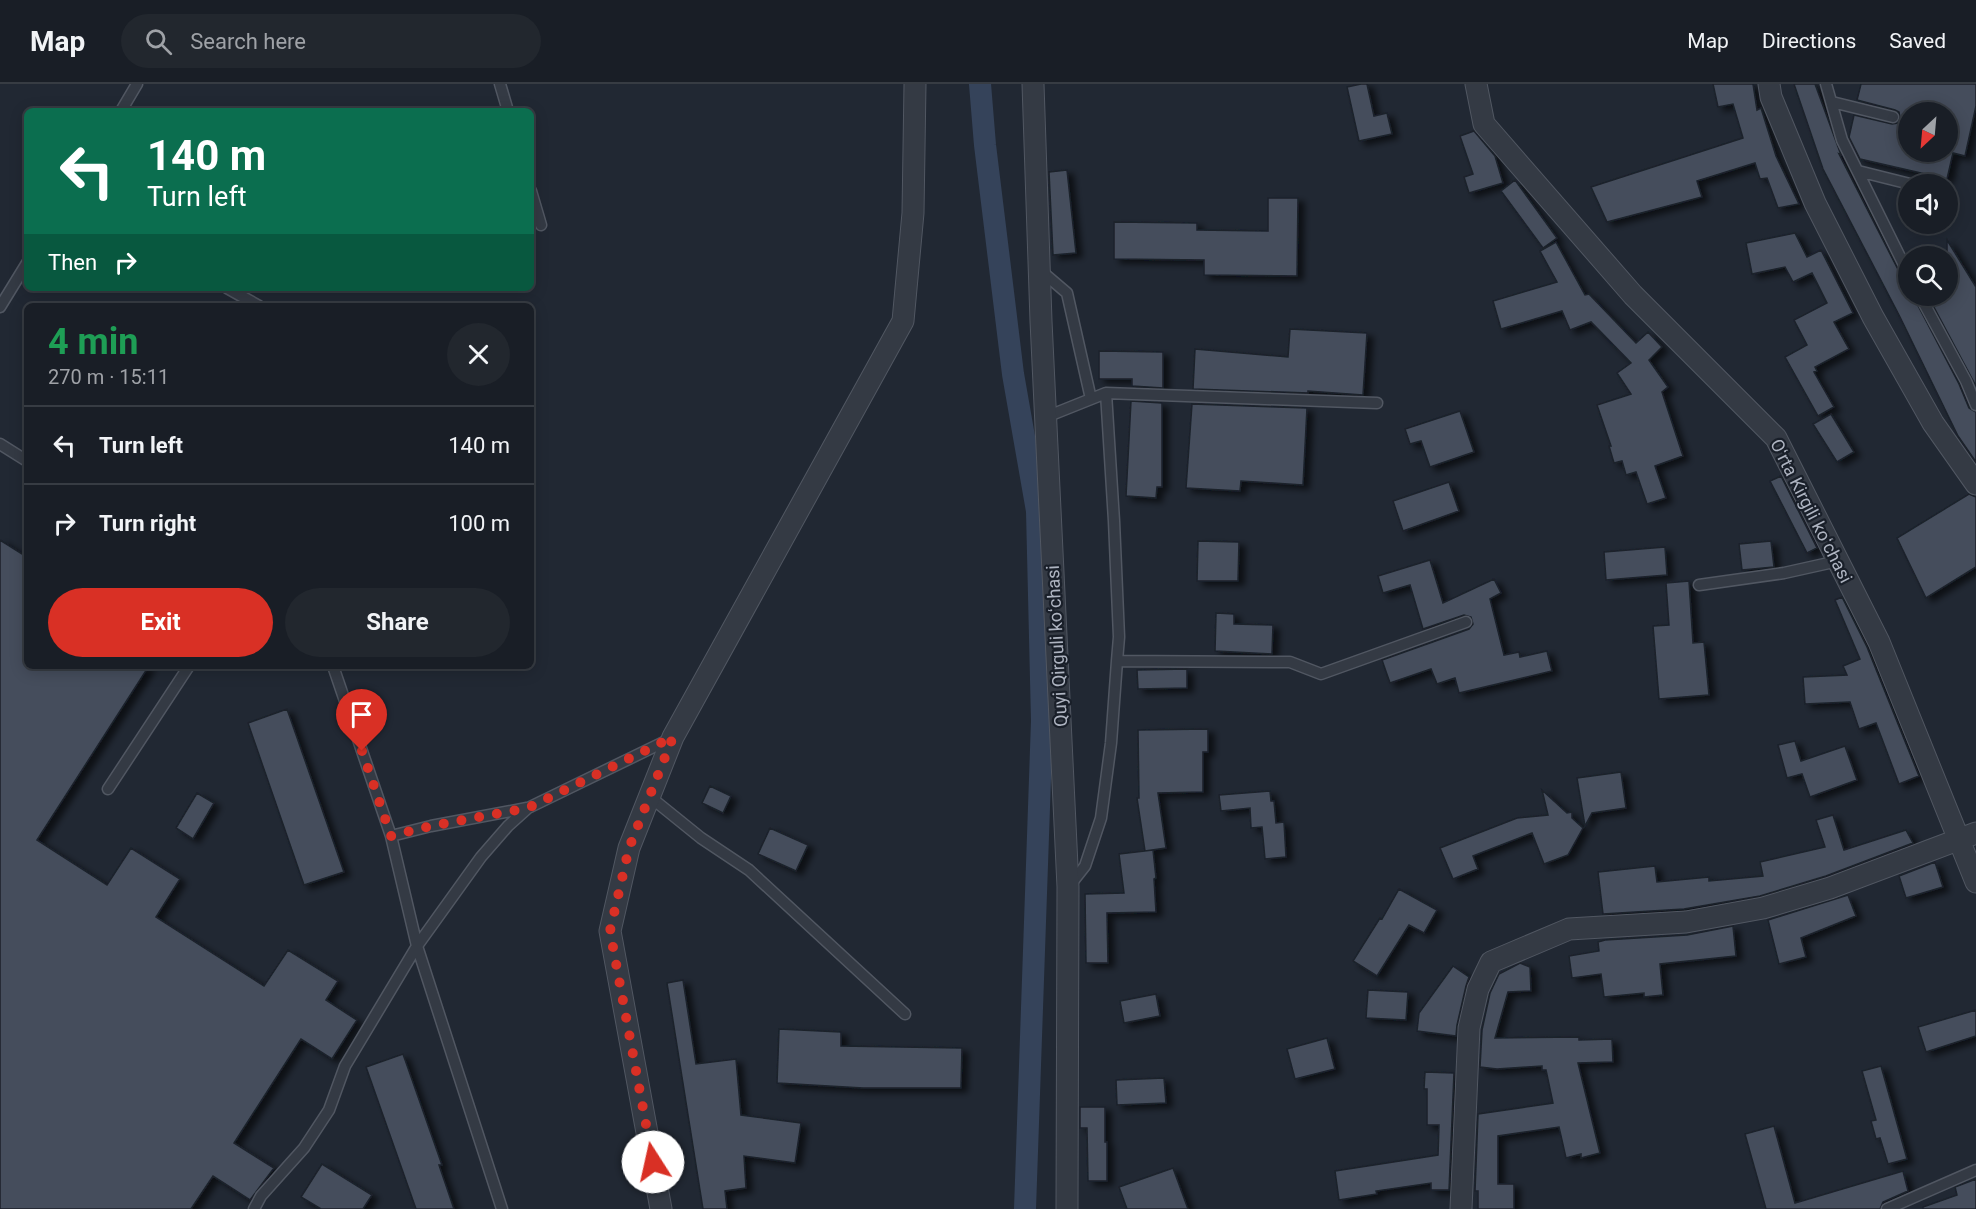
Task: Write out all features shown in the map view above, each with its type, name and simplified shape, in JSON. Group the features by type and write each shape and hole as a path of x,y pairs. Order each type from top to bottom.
{"street":[{"path":"661,1209 610,931 629,848 673,737 903,321 914,213 915,84"},
{"name":"Quyi Qirguli koʻchasi","path":"1034,84 1046,417 1068,887 1067,1209"},
{"name":"Oʻrta Kirgili koʻchasi","path":"1476,84 1484,124 1633,295 1776,438 1879,642 1968,836 1976,882"},
{"path":"1769,84 1771,97 1815,203 1873,316 1933,423 1976,484"},
{"path":"1461,1209 1469,1028 1478,989 1491,962 1569,929 1686,922 1763,908 1830,888 1968,836"}],"lane":[{"path":"123,108 137,84"},
{"path":"500,84 507,108"},
{"path":"1827,84 1842,140 1898,253"},
{"path":"1832,102 1893,117"},
{"path":"1858,171 1898,181"},
{"path":"534,201 541,225"},
{"path":"0,307 24,268"},
{"path":"1040,270 1067,293 1091,399"},
{"path":"233,291 254,303"},
{"path":"1926,306 1974,393 1976,405"},
{"path":"1068,887 1085,866 1101,818 1111,742 1119,637 1106,393"},
{"path":"1046,417 1106,393 1377,403"},
{"path":"0,444 24,459"},
{"path":"1699,585 1784,573 1838,561"},
{"path":"1117,661 1290,662 1321,674 1466,622"},
{"path":"108,789 187,669"},
{"path":"334,669 391,836 417,946 502,1209"},
{"path":"391,836 528,808 673,737"},
{"path":"649,796 701,838 749,870 905,1014"},
{"path":"254,1209 261,1196 304,1148 329,1110 345,1066 417,946 481,857 508,826 528,808"},
{"path":"1887,1209 1976,1170"}],"building":[{"path":"1367,84 1374,116 1387,113 1392,134 1359,141 1347,87"},
{"path":"1713,84 1753,84 1757,110 1761,108 1776,156 1799,204 1778,208 1767,178 1760,179 1755,163 1697,181 1702,197 1607,222 1591,187 1743,138 1733,104 1718,107"},
{"path":"1794,84 1815,84 1841,155 1839,154 1898,269 1898,306 1918,306 1969,408 1976,412 1976,462 1958,436 1899,315 1823,169"},
{"path":"1861,84 1976,84 1976,106 1965,156 1958,154 1958,102 1898,102 1898,112 1857,100"},
{"path":"1854,115 1892,124 1898,123 1898,162 1951,162 1948,174 1925,174 1860,159 1849,137"},
{"path":"1474,131 1495,156 1503,183 1469,193 1464,177 1473,174 1460,136"},
{"path":"1067,170 1076,253 1053,255 1049,172"},
{"path":"1515,180 1557,238 1543,248 1501,191"},
{"path":"1268,198 1298,198 1297,276 1204,275 1204,260 1114,259 1114,222 1197,223 1197,230 1268,231"},
{"path":"1795,233 1807,257 1821,250 1853,313 1834,322 1849,349 1815,367 1817,371 1814,372 1834,407 1818,416 1785,357 1807,345 1794,320 1827,303 1812,273 1793,282 1785,267 1752,274 1746,243"},
{"path":"1556,242 1585,295 1589,294 1636,343 1648,332 1662,347 1649,360 1668,387 1662,392 1683,456 1655,466 1666,498 1647,504 1636,472 1626,475 1622,461 1614,463 1609,446 1611,446 1597,405 1631,394 1617,373 1631,363 1591,322 1570,330 1562,311 1501,329 1493,301 1557,282 1540,251"},
{"path":"1958,258 1976,287 1976,386 1933,306 1958,306"},
{"path":"1290,329 1367,333 1363,395 1308,391 1308,393 1193,389 1195,349 1288,357"},
{"path":"1099,351 1163,352 1163,388 1132,386 1132,379 1099,379"},
{"path":"1131,401 1162,403 1162,487 1157,487 1156,498 1126,496"},
{"path":"1192,404 1307,408 1303,485 1241,481 1240,491 1186,488"},
{"path":"1460,411 1474,452 1430,467 1421,441 1410,444 1405,429"},
{"path":"1831,414 1854,452 1837,462 1813,424"},
{"path":"1781,476 1817,548 1807,553 1770,481"},
{"path":"1449,482 1459,511 1403,531 1393,501"},
{"path":"1969,494 1976,497 1976,567 1926,598 1897,538"},
{"path":"0,540 24,555 24,669 147,669 37,840 107,885 131,848 180,879 156,917 264,986 288,950 338,981 326,1000 357,1020 332,1059 301,1039 234,1143 274,1168 250,1200 213,1176 191,1209 0,1209"},
{"path":"1198,541 1239,542 1238,581 1197,581"},
{"path":"1771,541 1774,567 1742,570 1739,544"},
{"path":"1665,547 1667,575 1606,580 1604,552"},
{"path":"1430,560 1443,603 1494,579 1501,593 1490,599 1504,655 1519,652 1520,657 1547,651 1552,671 1459,693 1455,678 1437,684 1431,669 1390,683 1382,660 1469,629 1473,624 1471,617 1464,615 1423,629 1410,585 1383,593 1378,576"},
{"path":"1689,581 1693,643 1704,642 1709,695 1659,699 1653,626 1669,625 1666,583"},
{"path":"1842,597 1867,647 1919,776 1899,784 1876,723 1859,729 1850,702 1805,704 1803,677 1847,675 1843,666 1860,659 1835,600"},
{"path":"1216,613 1234,614 1234,624 1273,625 1272,654 1215,651"},
{"path":"1187,669 1187,688 1138,689 1137,670"},
{"path":"287,709 344,872 304,885 248,723"},
{"path":"1208,729 1208,752 1203,752 1203,792 1158,793 1166,848 1145,851 1137,798 1139,798 1138,730"},
{"path":"1795,741 1801,761 1845,746 1857,780 1810,797 1802,774 1787,778 1778,745"},
{"path":"1621,772 1626,808 1592,813 1585,826 1577,778"},
{"path":"710,786 731,796 723,813 702,803"},
{"path":"1542,790 1567,813 1572,812 1572,818 1583,828 1568,855 1544,864 1532,833 1473,856 1478,869 1453,879 1440,848 1517,818 1548,815"},
{"path":"1270,791 1271,801 1274,801 1276,823 1284,822 1286,857 1265,859 1262,827 1251,828 1250,808 1221,811 1219,795"},
{"path":"197,793 214,803 193,839 176,828"},
{"path":"1833,815 1844,850 1906,830 1913,843 1826,876 1760,896 1684,909 1603,914 1598,872 1655,866 1657,882 1709,877 1709,881 1763,876 1760,862 1825,847 1816,820"},
{"path":"770,828 808,845 796,871 758,854"},
{"path":"1153,850 1156,912 1107,913 1108,963 1086,963 1085,894 1124,893 1119,854"},
{"path":"1935,862 1943,887 1906,898 1899,876"},
{"path":"1399,889 1437,910 1424,933 1409,925 1377,976 1353,961 1380,918 1382,919"},
{"path":"1848,895 1856,916 1801,938 1806,957 1779,964 1768,920"},
{"path":"1733,926 1736,956 1660,964 1663,995 1644,997 1644,993 1604,997 1601,974 1572,978 1569,956 1599,951 1598,942 1687,935"},
{"path":"1520,963 1530,967 1531,991 1508,992 1495,1038 1612,1039 1613,1062 1578,1063 1600,1153 1581,1158 1581,1154 1566,1158 1559,1127 1498,1136 1498,1184 1514,1184 1514,1209 1478,1209 1478,1191 1475,1191 1478,1114 1553,1103 1546,1070 1542,1070 1542,1066 1497,1069 1480,1067 1482,1030 1490,993 1499,974"},
{"path":"1453,966 1469,977 1456,1036 1417,1031 1419,1013"},
{"path":"683,980 696,1064 736,1059 741,1115 801,1123 795,1163 744,1156 746,1188 725,1191 727,1209 703,1209 667,983"},
{"path":"1368,990 1408,992 1406,1020 1366,1018"},
{"path":"1156,994 1160,1016 1124,1023 1120,1001"},
{"path":"1976,1010 1976,1036 1926,1052 1918,1027"},
{"path":"779,1029 841,1032 841,1046 962,1048 961,1088 863,1088 777,1083"},
{"path":"1327,1038 1335,1069 1295,1079 1287,1049"},
{"path":"403,1054 442,1165 439,1165 454,1209 416,1209 366,1067"},
{"path":"1881,1066 1907,1159 1888,1164 1880,1138 1876,1139 1871,1121 1876,1120 1862,1071"},
{"path":"1425,1072 1454,1073 1449,1190 1431,1190 1431,1183 1376,1191 1377,1194 1339,1200 1335,1171 1438,1155 1439,1125 1427,1125"},
{"path":"1164,1078 1166,1103 1117,1105 1116,1080"},
{"path":"1080,1107 1105,1107 1107,1181 1088,1181 1087,1128 1080,1128"},
{"path":"1774,1126 1795,1203 1903,1171 1908,1191 1883,1202 1880,1209 1766,1209 1745,1134"},
{"path":"322,1164 372,1195 363,1209 321,1209 301,1197"},
{"path":"1173,1168 1188,1209 1127,1209 1119,1187"},
{"path":"1976,1179 1976,1209 1923,1209 1923,1207 1957,1195 1955,1187"}],"waterway":[{"path":"980,84 985,145 1013,374 1037,511 1042,721 1025,1209"}],"route":[{"path":"362,751 391,836 528,808 673,737 629,848 610,931 653,1162"}]}
